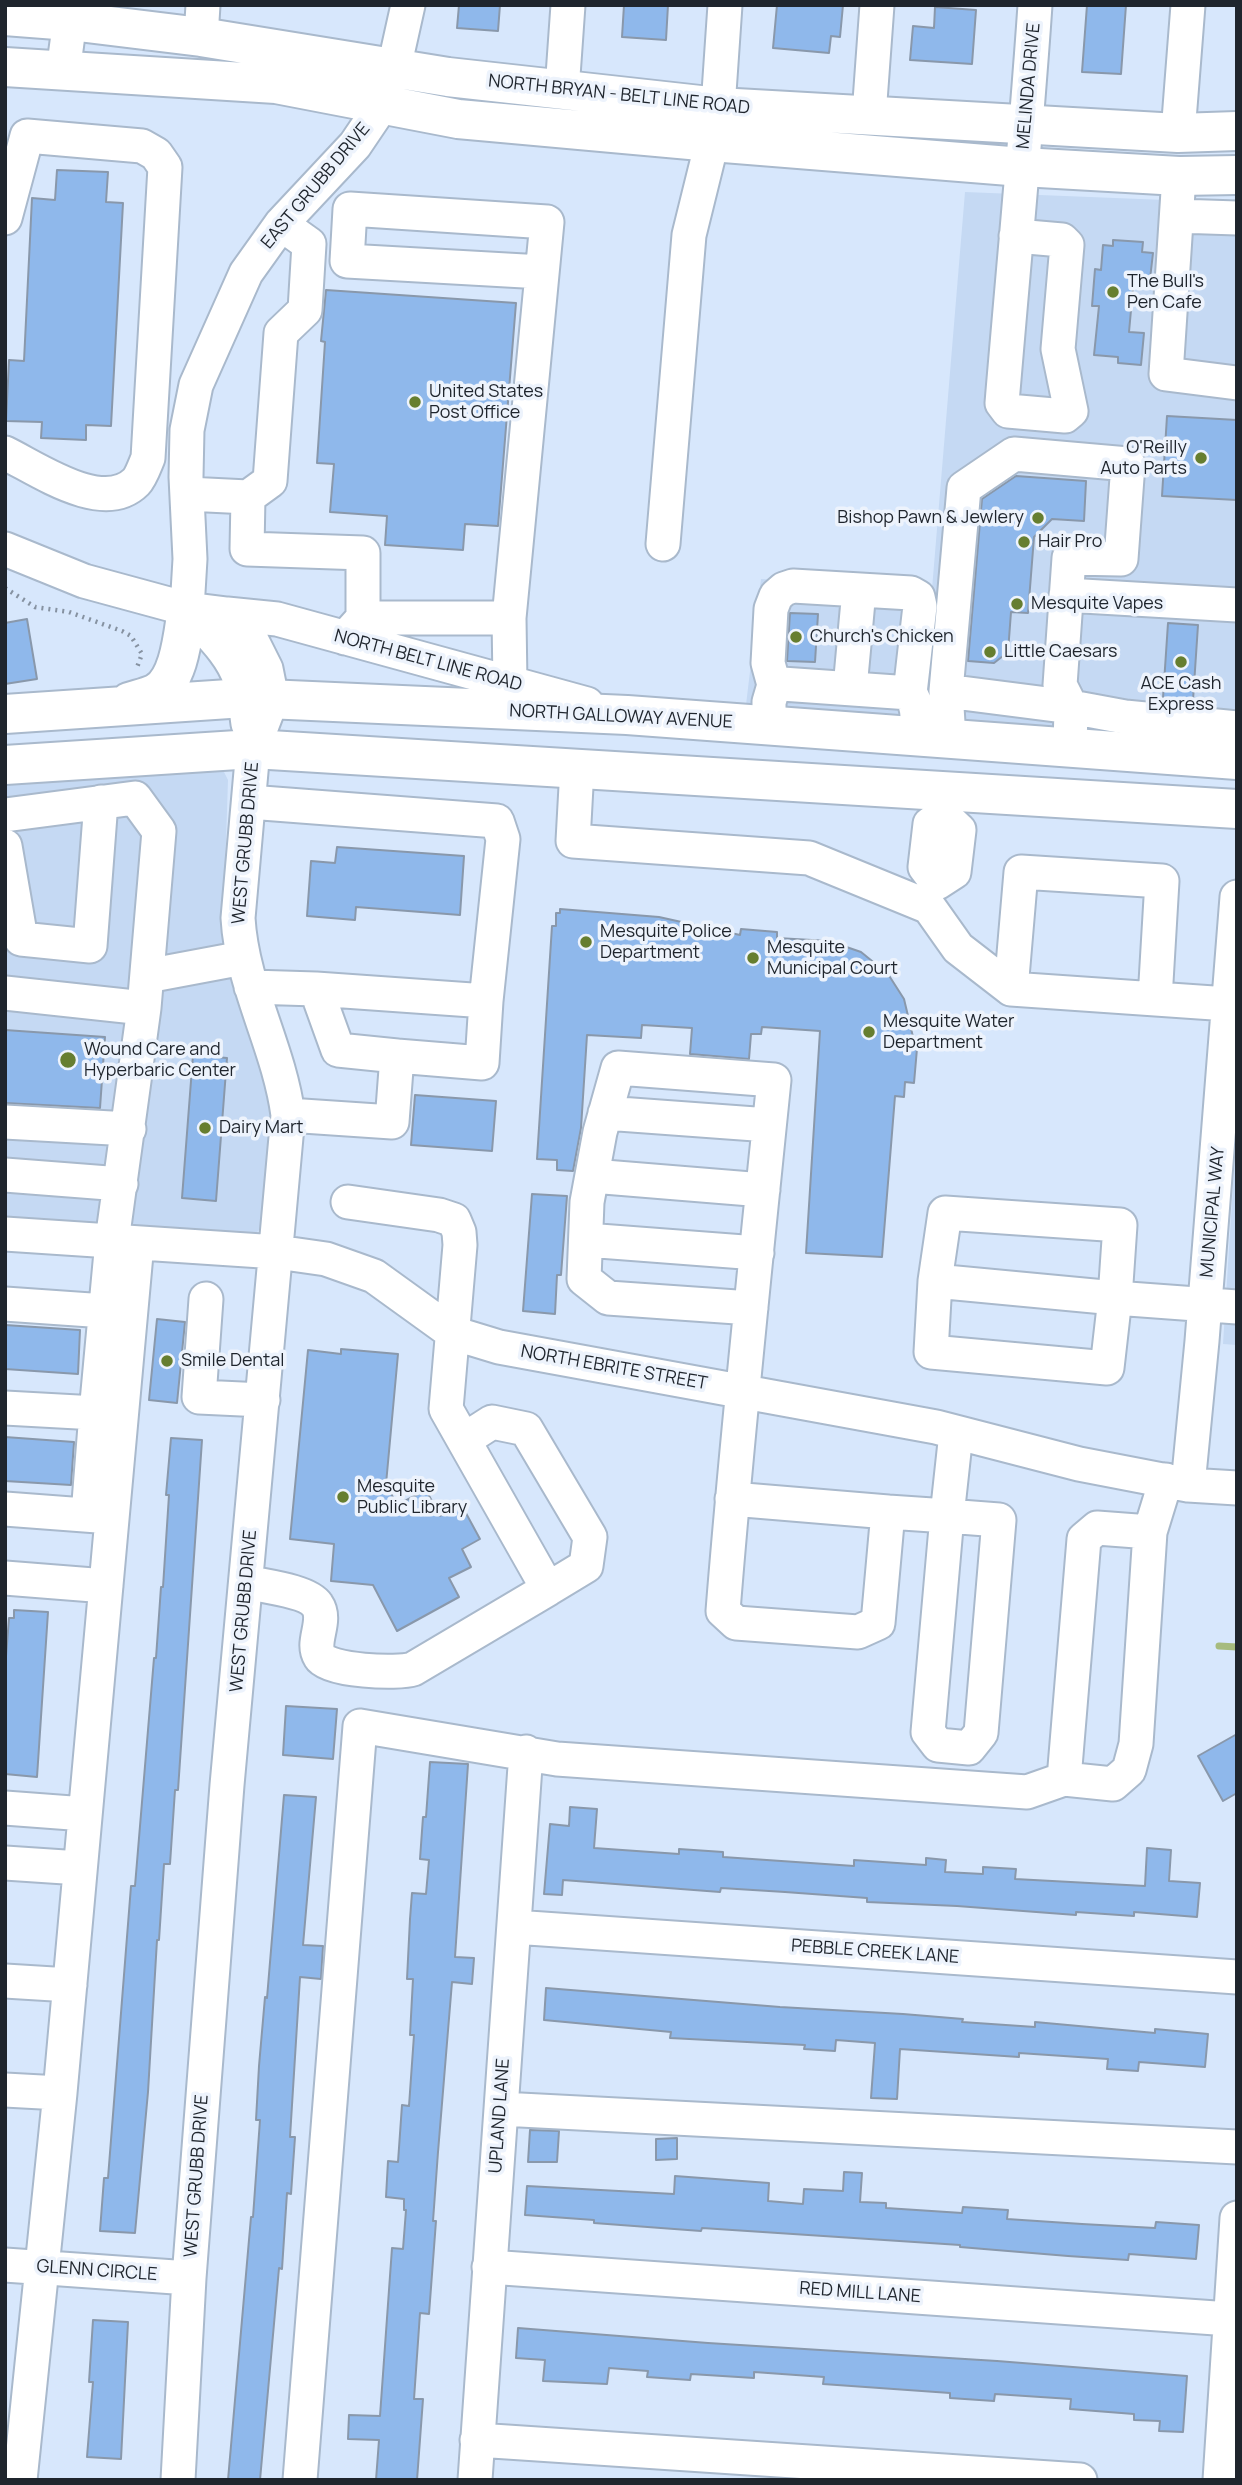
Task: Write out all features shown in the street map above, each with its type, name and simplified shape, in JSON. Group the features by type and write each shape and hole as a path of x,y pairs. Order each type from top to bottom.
{"main road":[{"name":"NORTH BRYAN - BELT LINE ROAD","path":"5,16 71,13 202,21 394,68 562,90 715,124 1022,167 1180,176 1237,174"},
{"name":"NORTH BRYAN - BELT LINE ROAD","path":"5,67 276,84 458,119 715,124 869,115 1178,133 1237,131"},
{"path":"122,693 158,692 168,681 178,663 187,609"},
{"name":"NORTH GALLOWAY AVENUE","path":"5,714 122,693 627,715 1070,748 1124,734 1237,760"},
{"path":"933,738 944,803"},
{"path":"5,765 253,749 577,768 944,803 1237,809"}],"street":[{"name":"EAST GRUBB DRIVE","path":"187,609 190,559 187,430 196,385 219,328 246,273 281,224 355,145 382,105 394,68 408,5"},
{"path":"562,90 568,5"},
{"path":"663,544 689,236 715,124 725,5"},
{"path":"869,115 877,5"},
{"name":"MELINDA DRIVE","path":"1016,236 1062,240 1067,245 1058,349 1071,411 1065,416 1008,411 1002,403 1035,5"},
{"path":"1178,133 1188,5"},
{"path":"63,72 71,13"},
{"path":"5,218 16,135 142,146 156,154 165,167 148,458 137,481 123,491 105,496 82,491 5,453"},
{"path":"1180,176 1166,373 1237,383"},
{"path":"510,683 509,618 547,222 350,209 347,261 542,272"},
{"path":"1177,216 1237,218"},
{"path":"187,494 248,497 270,481 281,333 305,310 309,244 281,224"},
{"path":"150,420 187,430"},
{"path":"933,738 946,691 964,488 1014,454 1128,464 1121,559 1069,558 1060,685 1071,707 1070,748"},
{"path":"248,497 247,549 363,553 354,628 509,618"},
{"path":"5,548 84,581 187,609 227,614 253,643 266,669 258,699"},
{"path":"769,725 769,702 774,685 768,654 772,609 776,596 793,586 911,593 918,597 920,606 910,692 917,711 933,738"},
{"path":"850,688 859,590"},
{"path":"1066,595 1237,605"},
{"path":"187,609 221,646 240,680 258,699"},
{"name":"NORTH BELT LINE ROAD","path":"227,614 354,628 510,683 627,715"},
{"path":"774,685 910,692"},
{"path":"946,691 1071,707 1124,734 1237,728"},
{"name":"WEST GRUBB DRIVE","path":"178,2480 190,2278 227,1785 288,1115 284,1084 247,972 238,918 258,699"},
{"path":"577,768 573,841 809,858 933,895"},
{"path":"5,815 135,798 159,831 146,992 121,1184 125,1242 100,1516"},
{"path":"5,846 21,939 90,946 101,802"},
{"path":"249,802 497,821 503,839 485,1001 482,1063 338,1050 316,989"},
{"path":"944,803 930,824 925,867 933,895 958,948 1011,989 1228,1004"},
{"path":"1011,989 1021,872 1162,881 1155,999"},
{"name":"MUNICIPAL WAY","path":"1065,1779 1112,1784 1129,1770 1136,1744 1150,1532 1177,1483 1221,1306 1230,1088 1228,1004 1234,969 1237,897"},
{"path":"5,993 146,992 247,972 316,989 485,1001"},
{"path":"288,1115 392,1122 397,1056"},
{"path":"751,1308 608,1298 584,1279 587,1202 605,1113 618,1068 774,1080 723,1611 736,1623 858,1632 878,1623 888,1512"},
{"path":"605,1113 769,1125"},
{"path":"5,1122 128,1129"},
{"path":"5,1175 121,1184"},
{"path":"592,1176 763,1190"},
{"path":"348,1202 439,1215 454,1220 460,1245 446,1409 548,1589"},
{"path":"945,1213 1120,1225 1115,1298 1107,1368 931,1352 935,1281 945,1213"},
{"name":"NORTH EBRITE STREET","path":"5,1234 277,1252 326,1259 374,1276 453,1333 499,1347 956,1433 1079,1464 1177,1483 1237,1488"},
{"path":"586,1240 757,1253"},
{"path":"20,2480 15,2423 41,2267 60,2094 106,1586 96,1413 105,1311 125,1242"},
{"path":"935,1281 1221,1306"},
{"path":"206,1299 199,1397 263,1400"},
{"path":"5,1304 105,1311"},
{"path":"5,1408 96,1413"},
{"path":"246,1582 306,1596 317,1603 322,1615 317,1646 319,1656 327,1664 389,1672 413,1669 586,1566 590,1537 526,1429 492,1422 464,1440"},
{"path":"732,1499 888,1512 947,1516 999,1520 981,1732 969,1748 938,1745 928,1732 947,1516 956,1433"},
{"path":"5,1509 100,1516"},
{"path":"300,2480 360,1726 557,1759 1027,1792 1065,1779 1084,1539 1097,1528 1150,1532"},
{"path":"5,1578 106,1586"},
{"name":"UPLAND LANE","path":"475,2480 526,1752"},
{"path":"5,1808 85,1814"},
{"path":"5,1863 80,1868"},
{"name":"PEBBLE CREEK LANE","path":"514,1927 1237,1977"},
{"path":"5,1981 70,1985"},
{"path":"5,2090 60,2094"},
{"path":"500,2109 1237,2147"},
{"path":"1220,2480 1237,2218"},
{"name":"GLENN CIRCLE","path":"5,2265 190,2278"},
{"name":"RED MILL LANE","path":"489,2267 1230,2319"},
{"path":"477,2440 1080,2480"}],"path":[{"path":"5,587 36,607 69,612 131,636 142,654 122,693"}],"shaded area":[{"path":"965,192 1215,202 1237,200 1237,741 746,705 761,579 932,589"},
{"path":"222,768 228,780 224,903 271,1103 266,1223 257,1232 239,1237 5,1222 5,783"},
{"path":"1237,1121 1237,1345 1223,1344"}],"building":[{"path":"459,5 500,5 498,31 457,28"},
{"path":"624,5 668,5 666,40 622,37"},
{"path":"777,5 843,5 840,37 831,36 829,53 773,48"},
{"path":"1087,5 1126,5 1121,74 1082,72"},
{"path":"935,7 976,10 972,64 910,60 913,26 934,28"},
{"path":"57,170 108,172 106,202 123,203 111,426 86,425 86,440 41,438 42,422 6,421 9,360 24,361 32,198 55,200"},
{"name":"The Bull's Pen Cafe","path":"1113,240 1143,242 1142,252 1153,253 1150,279 1134,277 1129,332 1144,333 1141,365 1118,363 1118,357 1094,355 1099,306 1092,306 1095,269 1101,270 1103,245 1113,246"},
{"name":"United States Post Office","path":"326,290 516,303 498,526 465,524 463,550 385,545 387,516 330,512 334,464 317,463 325,342 321,341"},
{"name":"O'Reilly Auto Parts","path":"1167,416 1237,420 1237,500 1162,496"},
{"path":"1016,476 1086,481 1084,521 1052,519 1034,537 1028,613 1011,612 1008,652 994,663 968,661 982,499"},
{"name":"Church's Chicken","path":"790,613 818,614 815,662 787,661"},
{"path":"27,619 37,679 5,684 5,623"},
{"name":"ACE Cash Express","path":"1168,623 1198,625 1193,700 1163,698"},
{"path":"337,847 464,856 460,915 356,907 355,920 307,916 311,861 335,863"},
{"path":"560,909 659,917 740,935 741,929 777,932 777,938 829,941 861,952 888,974 904,999 913,1037 918,1037 914,1083 905,1082 904,1097 895,1096 882,1257 806,1253 820,1031 762,1027 761,1034 751,1034 749,1059 690,1054 692,1028 642,1025 641,1038 587,1035 581,1128 573,1171 557,1170 557,1160 537,1159 552,926 556,926 556,913 560,913"},
{"path":"5,1030 105,1037 100,1108 5,1103"},
{"name":"Dairy Mart","path":"193,1055 227,1058 216,1201 182,1198"},
{"path":"415,1095 496,1101 492,1151 411,1145"},
{"path":"532,1194 567,1196 555,1314 523,1311"},
{"name":"Smile Dental","path":"157,1319 185,1322 177,1403 149,1400"},
{"path":"5,1325 80,1330 78,1374 5,1369"},
{"name":"Mesquite Public Library","path":"341,1349 398,1354 386,1484 397,1505 426,1490 440,1516 461,1504 480,1539 462,1549 471,1567 449,1578 459,1597 397,1631 373,1585 331,1581 334,1544 290,1539 308,1350 341,1354"},
{"path":"5,1437 74,1442 71,1485 5,1481"},
{"path":"171,1438 202,1440 178,1790 175,1790 170,1864 164,1864 135,2233 100,2231 104,2178 108,2178 131,1886 135,1886 154,1658 163,1587"},
{"path":"14,1610 48,1612 37,1777 5,1774 5,1669 9,1618 14,1618"},
{"path":"286,1706 337,1709 333,1759 283,1755"},
{"path":"1237,1734 1237,1793 1223,1801 1198,1756"},
{"path":"430,1762 468,1764 455,1957 474,1958 472,1984 452,1982 433,2221 436,2221 429,2314 420,2313 414,2399 423,2399 417,2480 376,2480 379,2440 348,2439 349,2415 380,2416 392,2248 403,2249 406,2210 404,2199 386,2197 388,2161 398,2162 402,2105 409,2106 414,2035 410,2035 413,1979 407,1979 410,1919 412,1893 426,1894 429,1860 420,1859"},
{"path":"284,1795 316,1797 303,1945 323,1946 321,1979 300,1977 290,2137 295,2137 291,2194 287,2193 282,2269 279,2268 260,2480 228,2480 253,2217 260,2120 256,2120 259,2066"},
{"path":"570,1807 597,1809 594,1848 679,1854 679,1849 723,1852 723,1857 854,1866 854,1860 926,1865 926,1858 946,1860 945,1872 983,1874 983,1867 1016,1869 1015,1879 1145,1886 1147,1848 1171,1850 1169,1881 1200,1883 1197,1917 1134,1912 1134,1916 1076,1912 1076,1915 867,1902 867,1898 785,1892 721,1888 720,1892 563,1880 562,1895 544,1894 550,1824 569,1826"},
{"path":"546,1988 903,2014 963,2019 962,2022 1035,2027 1035,2022 1155,2033 1155,2029 1208,2034 1205,2067 1139,2062 1138,2071 1107,2069 1108,2059 1019,2053 1019,2057 900,2049 897,2099 871,2098 875,2043 836,2040 835,2051 804,2049 805,2045 670,2038 671,2032 544,2020"},
{"path":"530,2130 559,2131 557,2162 528,2162"},
{"path":"677,2138 677,2159 656,2160 656,2139"},
{"path":"844,2172 862,2173 860,2202 886,2203 886,2208 962,2213 963,2207 1008,2210 1007,2219 1155,2228 1156,2222 1199,2225 1196,2259 1129,2254 1128,2260 960,2245 702,2228 701,2231 525,2215 527,2186 674,2194 675,2176 769,2183 768,2201 803,2204 804,2189 843,2191"},
{"path":"93,2320 128,2322 121,2459 87,2457 93,2382 89,2382"},
{"path":"518,2328 1187,2376 1183,2432 1159,2431 1160,2421 1134,2420 1134,2414 1070,2409 1071,2399 995,2394 994,2401 950,2398 950,2393 823,2384 824,2377 754,2372 754,2378 691,2374 690,2380 647,2377 648,2371 609,2368 607,2384 543,2381 545,2360 516,2358"}],"waterway":[{"path":"1219,1646 1237,1647"}],"place":[{"name":"The Bull's Pen Cafe","path":"1113,292"},
{"name":"United States Post Office","path":"415,402"},
{"name":"O'Reilly Auto Parts","path":"1201,458"},
{"name":"Bishop Pawn & Jewlery","path":"1038,518"},
{"name":"Hair Pro","path":"1024,542"},
{"name":"Mesquite Vapes","path":"1017,604"},
{"name":"Church's Chicken","path":"796,637"},
{"name":"Little Caesars","path":"990,652"},
{"name":"ACE Cash Express","path":"1181,662"},
{"name":"Mesquite Police Department","path":"586,942"},
{"name":"Mesquite Municipal Court","path":"753,958"},
{"name":"Mesquite Water Department","path":"869,1032"},
{"name":"Wound Care and Hyperbaric Center","path":"68,1060"},
{"name":"Dairy Mart","path":"205,1128"},
{"name":"Smile Dental","path":"167,1361"},
{"name":"Mesquite Public Library","path":"343,1497"}]}
